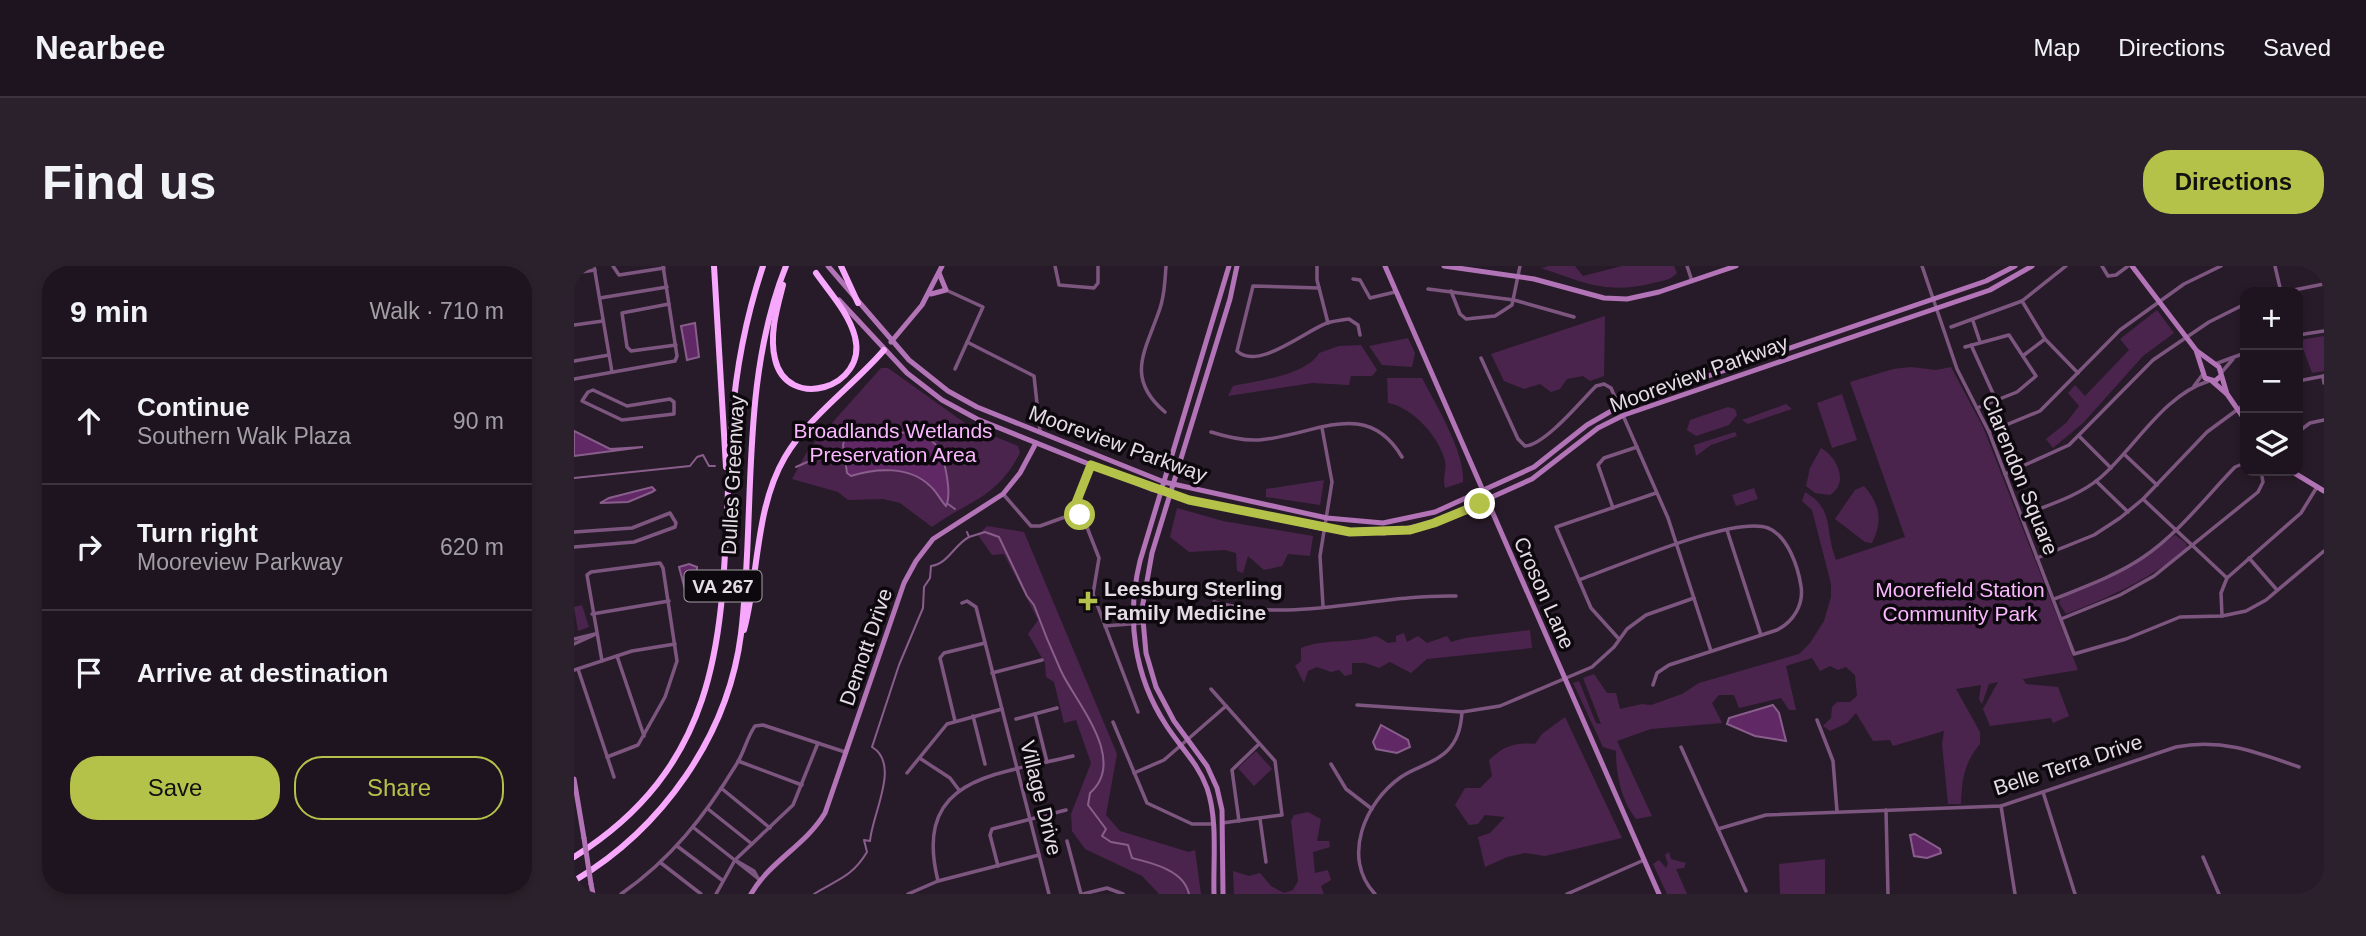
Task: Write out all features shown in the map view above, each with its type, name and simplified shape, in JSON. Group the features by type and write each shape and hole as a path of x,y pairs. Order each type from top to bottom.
{"highway":[{"path":"714,266 727,505"},
{"name":"Dulles Greenway","path":"574,857 611,830 651,790 695,719 718,646 737,374 745,328 763,266"},
{"path":"787,266 775,325 775,360 790,382 813,390 834,384 845,376 855,360 857,346 847,317 816,273"},
{"name":"Dulles Greenway","path":"574,881 627,843 675,792 712,731 736,662 743,608 758,369 772,306 787,266"},
{"path":"841,266 858,303"},
{"path":"736,662 750,610 766,507 777,472 796,441 884,350"}],"main road":[{"name":"Mooreview Parkway","path":"810,266 906,373 942,400 977,419 1170,495 1325,529 1384,533 1410,530 1434,523 1486,501 1542,473 1598,428 1623,415 2004,284 2032,266"},
{"name":"Mooreview Parkway","path":"827,266 891,342 948,391 977,407 1164,482 1353,522 1396,522 1435,512 1534,467 1597,418 1620,406 1934,299 1997,276 2015,266"},
{"path":"1214,894 1210,798 1203,777 1160,716 1148,691 1137,656 1133,624 1137,572 1229,266"},
{"path":"1223,894 1222,823 1214,779 1174,721 1156,687 1146,653 1142,623 1146,573 1237,266"},
{"name":"Croson Lane","path":"1385,266 1658,894"},
{"path":"1444,266 1518,277 1584,294 1618,299 1641,297 1736,266"},
{"path":"2130,266 2166,308 2196,350 2204,372 2227,394 2241,413"},
{"path":"884,350 934,291 946,290 941,269"},
{"path":"926,299 941,269"},
{"path":"2196,350 2214,364 2227,394"},
{"path":"2204,372 2214,364"},
{"path":"2211,381 2221,375"},
{"name":"Demott Drive","path":"751,894 760,880 805,840 830,803 904,583 916,561 940,533 1003,494 1020,473 1040,433"},
{"path":"2298,476 2324,491"},
{"path":"574,779 593,894"}],"street":[{"path":"574,379 664,364 677,358 663,267 619,275 613,266"},
{"path":"1055,266 1059,285 1094,288 1098,283 1098,266"},
{"path":"1165,412 1148,393 1141,366 1143,349 1161,307 1166,266"},
{"path":"1317,266 1319,288 1328,323"},
{"path":"1451,291 1466,319 1495,316 1509,308 1514,300 1520,266"},
{"path":"1688,266 1692,281"},
{"name":"Clarendon Square","path":"1922,266 1957,369 1989,432 2074,654 2126,639 2177,618 2222,616"},
{"path":"1951,327 2022,301 2066,266"},
{"path":"2102,266 2108,276 2116,275 2130,266"},
{"path":"1989,432 2040,411 2120,330 2159,300 2221,266"},
{"path":"2275,266 2280,287"},
{"path":"574,273 595,268 612,372"},
{"path":"1353,279 1360,280 1370,298 1395,292"},
{"path":"1319,288 1258,284 1253,286 1236,348 1240,355 1248,357 1273,353 1328,323 1352,320 1360,335"},
{"path":"2303,288 2324,284"},
{"path":"600,298 667,287"},
{"path":"1427,289 1514,300 1574,317"},
{"path":"946,290 983,307 954,369"},
{"path":"2022,301 2045,339 2078,373"},
{"path":"669,304 622,313 626,347 631,351 676,345"},
{"path":"2005,474 2054,454 2080,436 2145,367 2186,336 2240,307"},
{"path":"1973,320 1980,342"},
{"path":"574,326 603,321"},
{"path":"2303,334 2324,331"},
{"path":"1965,347 2009,334 2035,371 2033,380 2017,392 1977,408"},
{"path":"2024,355 2045,339"},
{"path":"967,342 1034,376 1040,433"},
{"path":"1971,345 1996,400"},
{"path":"574,360 609,355"},
{"path":"2214,364 2240,356"},
{"path":"1481,358 1518,439 1525,446 1535,443 1586,399 1596,386 1604,384 1611,388 1677,544 1711,651"},
{"path":"2221,375 2233,359"},
{"path":"2021,516 2061,501 2096,481 2173,403 2194,386 2204,372"},
{"path":"2303,380 2323,376 2324,383"},
{"path":"2194,386 2211,381"},
{"path":"574,399 622,420 674,414 674,402 670,399 627,406 593,390 588,392 582,401"},
{"path":"2037,558 2094,535 2128,512 2207,432 2238,409"},
{"path":"2303,428 2310,423 2324,420"},
{"path":"1211,432 1252,440 1355,422 1373,426 1388,436 1402,457"},
{"path":"1322,428 1332,482 1320,556 1323,607"},
{"path":"2080,436 2110,468"},
{"path":"1612,508 1598,465 1604,458 1637,447"},
{"path":"2124,454 2157,485"},
{"path":"1091,465 1074,508 1076,513 1083,517 1098,554 1099,562 1092,588 1138,712"},
{"path":"2054,599 2124,569 2176,530 2235,467 2240,465"},
{"path":"2061,619 2139,585 2193,546 2258,492 2263,482 2262,476"},
{"path":"2096,481 2128,512"},
{"path":"2316,488 2301,513 2227,578 2221,593 2222,616 2251,608 2324,551"},
{"path":"1619,639 1596,615 1556,527 1657,492"},
{"path":"1003,494 1031,526 1040,526 1076,513"},
{"path":"2143,499 2227,578"},
{"path":"574,532 632,528 670,513 676,523 675,527 642,541 574,547"},
{"path":"1579,580 1677,544 1756,525 1777,533 1790,551 1800,582 1801,600 1792,619 1781,628 1669,665 1657,673 1653,685"},
{"path":"1727,530 1761,635"},
{"path":"2249,558 2277,590"},
{"path":"602,661 586,579 591,572 657,561 663,568 677,661 665,697 644,736 635,748 607,757"},
{"path":"1214,602 1252,611 1323,607 1413,595 1456,596"},
{"path":"1357,705 1462,712 1500,706 1598,664 1619,639 1646,615 1694,598"},
{"path":"592,614 668,601"},
{"name":"Village Drive","path":"962,603 967,601 976,607 1049,894"},
{"path":"1105,626 1142,623"},
{"path":"574,639 595,634"},
{"path":"574,644 595,634"},
{"path":"955,721 940,658 944,653 985,643"},
{"path":"614,777 576,670 617,656 675,644"},
{"path":"617,656 644,736"},
{"path":"992,673 1042,660"},
{"path":"1211,689 1275,761 1282,815 1222,823"},
{"path":"1134,773 1158,763 1226,706"},
{"path":"1016,719 1057,708"},
{"path":"907,773 921,759 940,730 955,721 1002,709"},
{"path":"1375,894 1361,872 1358,856 1360,839 1372,808 1399,778 1438,759 1451,747 1460,728 1462,712"},
{"path":"1035,714 1047,762"},
{"path":"973,716 985,764"},
{"path":"1817,720 1833,761 1838,811"},
{"path":"1113,722 1147,803 1192,824 1213,824"},
{"path":"621,894 661,863 694,828 738,761 753,727 758,724 847,753"},
{"path":"716,894 734,860 785,815 802,785 818,743"},
{"path":"1239,821 1232,770 1260,743"},
{"name":"Belle Terra Drive","path":"1718,829 1766,815 2001,806 2176,747 2196,743 2231,744 2299,767"},
{"path":"1681,747 1746,891"},
{"path":"938,881 931,850 932,833 944,805 960,790 976,781 1073,756"},
{"path":"921,759 950,778 960,790"},
{"path":"738,761 802,785"},
{"path":"1331,764 1346,789 1372,808"},
{"path":"721,788 770,828"},
{"path":"2043,792 2075,894"},
{"path":"2001,806 2015,894"},
{"path":"708,809 752,844"},
{"path":"998,866 990,835 992,829 1066,810"},
{"path":"1886,810 1888,894"},
{"path":"1260,819 1266,862"},
{"path":"694,828 734,860 754,872 760,880"},
{"path":"1067,841 1082,894 1107,888 1123,894"},
{"path":"677,846 722,880"},
{"path":"908,894 938,881 1039,855"},
{"path":"2203,857 2219,894"},
{"path":"1567,894 1644,860"},
{"path":"661,863 701,894"},
{"path":"626,890 632,894"}],"green space":[{"path":"1575,266 1583,276 1622,266 1674,266 1677,273 1669,279 1622,288 1595,285 1541,268"},
{"path":"2157,310 2174,333 2143,356 2083,423 2053,448 2046,439 2066,423 2079,406 2068,393 2075,385 2085,396 2129,350 2120,339"},
{"path":"1605,316 1604,376 1590,381 1583,376 1567,379 1560,389 1551,392 1540,384 1524,389 1504,381 1491,354"},
{"path":"2324,336 2324,371 2312,373 2303,348 2303,340"},
{"path":"1408,338 1415,353 1412,367 1382,365 1369,346"},
{"path":"1361,345 1377,370 1372,376 1351,376 1349,385 1312,383 1228,396 1233,386 1293,372 1313,361 1319,353 1339,346"},
{"name":"Moorefield Station Community Park","path":"1911,367 1936,370 1951,367 1983,427 2078,670 2023,679 2026,684 2058,687 2069,716 2053,723 2051,718 1990,726 1983,709 1998,682 1989,684 1982,704 1979,699 1981,685 1956,689 1980,732 1980,744 1970,758 1965,772 1961,804 1948,804 1942,744 1944,731 1893,746 1890,740 1873,741 1856,713 1847,723 1830,731 1823,726 1831,718 1832,707 1837,702 1850,702 1857,696 1855,675 1846,667 1838,670 1830,666 1820,671 1812,658 1786,666 1796,710 1789,710 1781,698 1739,708 1734,695 1719,695 1712,703 1722,723 1651,729 1617,741 1652,816 1636,819 1620,787 1616,751 1603,747 1573,683 1579,681 1596,723 1601,724 1583,678 1594,674 1607,693 1616,693 1620,709 1642,704 1651,705 1682,694 1699,683 1799,654 1810,643 1824,621 1831,597 1831,584 1812,510 1802,501 1805,492 1825,513 1836,560 1905,537 1850,382 1893,369"},
{"name":"Broadlands Wetlands Preservation Area","path":"881,368 888,368 969,426 1018,446 1020,453 1011,468 991,490 932,527 900,503 883,499 848,500 838,492 792,479 808,450"},
{"path":"1387,378 1422,378 1455,443 1463,482 1445,488 1445,461 1442,451 1423,424 1406,410 1388,403"},
{"path":"1842,394 1857,440 1832,448 1817,403"},
{"path":"1786,404 1792,409 1748,424 1742,420"},
{"path":"1728,407 1735,409 1737,415 1729,425 1696,436 1687,430 1690,420"},
{"path":"1735,432 1737,436 1711,445 1696,456 1694,445"},
{"path":"1821,448 1832,457 1839,470 1839,484 1830,495 1815,493 1806,486 1810,468"},
{"path":"1324,480 1320,505 1266,497 1266,489"},
{"path":"1864,486 1874,499 1879,520 1872,543 1865,542 1835,519 1855,490"},
{"path":"1754,488 1758,499 1736,506 1732,495"},
{"path":"1177,508 1223,521 1313,536 1310,556 1288,554 1282,566 1264,570 1248,556 1243,573 1237,571 1236,553 1225,550 1189,552 1170,537"},
{"path":"987,526 1024,532 1117,754 1106,815 1120,831 1189,852 1195,850 1201,894 1159,894 1142,876 1085,849 1072,831 1071,814 1091,763 1076,720 1064,723 1054,682 1046,677 1045,663 1028,634 1038,620 1004,554 992,555 978,535"},
{"path":"2175,535 2186,543 2187,549 2173,560 2129,586 2066,614 2059,603 2061,598 2133,566"},
{"path":"582,605 589,627 578,631 574,607"},
{"path":"1530,630 1532,648 1427,659 1411,673 1390,662 1379,668 1365,663 1352,663 1352,674 1345,676 1339,670 1331,672 1317,667 1308,671 1304,683 1295,666 1301,661 1301,648 1320,643 1376,636 1388,643 1396,642 1396,636 1404,633 1407,642 1418,636 1427,643 1447,636 1451,642"},
{"path":"1565,717 1622,838 1545,856 1525,853 1507,857 1485,867 1478,837 1490,833 1505,817 1485,815 1478,824 1469,825 1455,805 1465,788 1480,788 1492,776 1489,760 1494,755 1510,746 1535,744 1542,734"},
{"path":"1256,751 1272,769 1254,786 1238,768"},
{"path":"1308,812 1321,819 1317,841 1329,841 1330,847 1313,852 1315,873 1328,870 1331,880 1321,886 1324,894 1234,894 1233,871 1249,876 1260,873 1271,886 1284,893 1293,890 1298,881 1291,821 1294,815"},
{"path":"1669,852 1671,859 1686,863 1684,868 1676,869 1687,894 1667,894 1653,864 1659,860 1666,868 1668,864 1665,855"},
{"path":"1825,859 1825,894 1780,894 1779,864"}],"shaded area":[{"path":"695,323 699,357 687,360 681,326"},
{"path":"574,431 610,449 643,447 574,456"},
{"path":"908,432 929,439 938,448 948,483 946,506 931,487 912,474 892,470 851,476 847,473 843,445 846,433 863,438"},
{"path":"652,487 655,490 628,502 600,503 609,498"},
{"path":"689,564 697,567 696,595 687,597 679,567"},
{"path":"1773,705 1779,713 1786,741 1755,736 1727,724 1729,718"},
{"path":"1381,725 1408,740 1410,747 1397,753 1376,749 1373,742"},
{"path":"1915,834 1940,849 1941,853 1927,858 1914,856 1910,835"}],"waterway":[{"path":"796,467 823,455 844,453"},
{"path":"574,478 690,466 697,457 703,455 709,466 715,466"},
{"path":"948,504 955,509"},
{"path":"814,894 850,872 867,852 864,840 870,841 885,777 880,755 872,747 899,665 923,608 924,587 930,578 931,566 947,558 969,537 967,532"},
{"path":"969,537 985,532 999,537 1027,596 1034,605 1061,671 1095,732 1104,765 1100,780 1090,793 1088,805 1106,829 1102,836 1111,842 1128,845 1132,858 1158,865 1174,873 1181,879 1189,894"}],"place":[{"name":"Leesburg Sterling Family Medicine","path":"1088,601"}],"route":[{"path":"1080,515 1074,508 1091,465 1151,489 1211,506 1350,532 1384,533 1410,530 1480,504"}]}
